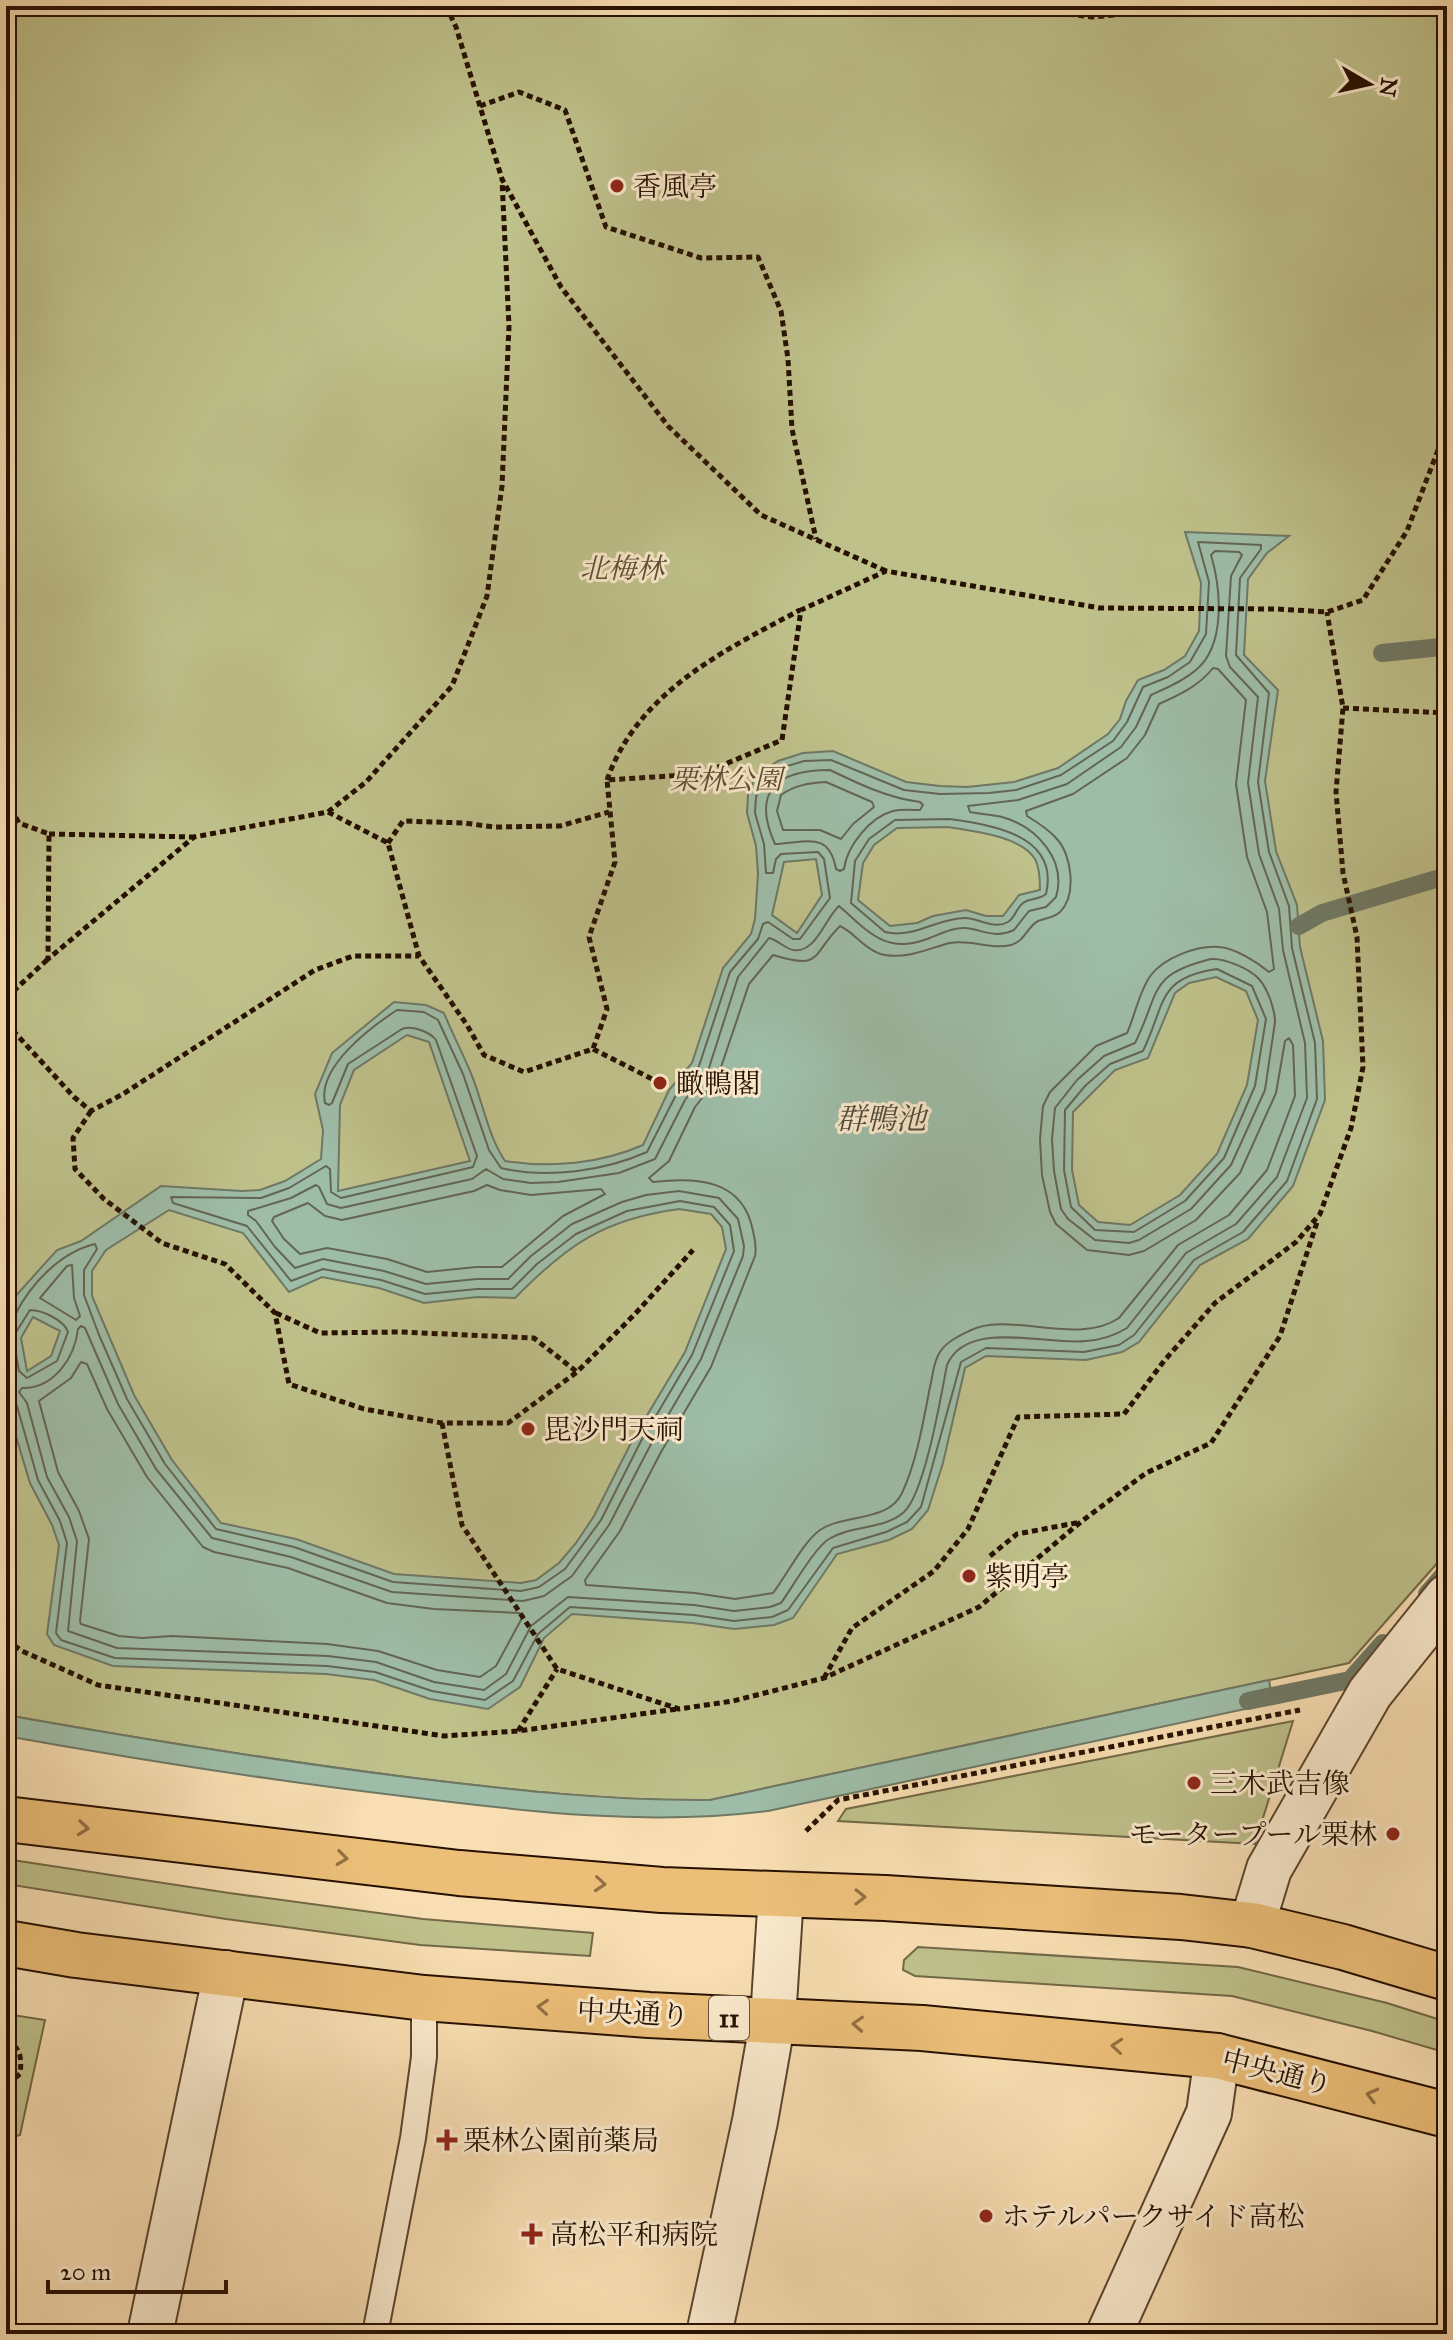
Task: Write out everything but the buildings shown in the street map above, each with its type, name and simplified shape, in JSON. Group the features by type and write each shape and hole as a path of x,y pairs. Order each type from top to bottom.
{"highway":[{"path":"6,1819 459,1873 662,1890 885,1898 1181,1917 1252,1925 1343,1947 1447,1978"},
{"name":"中央通り","path":"6,1943 76,1955 424,1998 649,2015 922,2028 1217,2056 1447,2115"}],"street":[{"path":"1252,1925 1269,1869 1370,1693 1447,1597"},
{"path":"709,2334 755,2121 773,2019 781,1895"},
{"path":"150,2334 226,1973"},
{"path":"1109,2334 1209,2113 1217,2056"}],"lane":[{"path":"375,2334 413,2138 424,2057 424,1998"}],"path":[{"path":"446,6 456,27 502,179 561,287 668,426 761,515 886,571 1100,608 1327,612 1363,600 1407,531 1443,437 1447,414"},
{"path":"1030,6 1035,10 1092,17 1136,13 1141,6"},
{"path":"480,106 519,92 565,110 606,227 701,258 758,257 781,311 788,359 792,429 817,540"},
{"path":"6,800 19,823 49,834 194,837 328,812 366,782 452,686 487,596 502,486 509,326 502,179"},
{"path":"593,1049 607,1009 589,937 615,862 607,780 615,758 655,702 718,653 886,571"},
{"path":"607,780 702,774 782,740 801,610"},
{"path":"6,1640 22,1651 98,1685 444,1736 518,1731 733,1701 824,1678 979,1607 1082,1521 1146,1473 1211,1443 1280,1336 1351,1128 1363,1067 1357,937 1343,873 1336,792 1343,708 1327,612"},
{"path":"1343,708 1447,713"},
{"path":"328,812 388,843 419,956 484,1055 524,1072 593,1049 660,1083"},
{"path":"388,843 403,821 494,827 560,826 609,812"},
{"path":"48,959 49,834"},
{"path":"6,998 194,837"},
{"path":"419,956 353,956 315,970 123,1094 91,1111 73,1138 75,1169 104,1199 162,1243 225,1264 275,1313 320,1333 401,1332 534,1338 577,1372"},
{"path":"6,1023 74,1097 91,1111"},
{"path":"824,1678 852,1628 934,1571 968,1529 1018,1417 1124,1414 1164,1361 1215,1303 1296,1242 1320,1214"},
{"path":"275,1313 289,1384 364,1409 442,1423 508,1423 577,1372 693,1250"},
{"path":"442,1423 462,1525 557,1669 679,1709"},
{"path":"990,1556 1017,1534 1082,1521"},
{"path":"518,1731 557,1669"},
{"path":"806,1831 838,1800 1319,1706 1370,1693"},
{"path":"6,2040 15,2045 22,2059 20,2074 6,2085"}],"green space":[{"name":"栗林公園","path":"6,6 1447,6 1447,1552 1349,1663 710,1800 599,1797 414,1778 210,1749 6,1715"},
{"path":"1293,1721 1255,1844 838,1821 846,1809"},
{"path":"6,1859 423,1919 593,1933 590,1956 420,1945 226,1919 6,1884"},
{"path":"918,1947 1238,1967 1387,2003 1447,2022 1447,2053 1232,1996 915,1976 903,1970 904,1960"},
{"path":"6,2014 45,2020 20,2135 7,2139"}],"water":[{"name":"群鴨池","path":"1185,532 1289,536 1267,553 1248,579 1244,655 1278,690 1265,781 1276,851 1297,905 1300,947 1323,1041 1325,1100 1293,1186 1248,1239 1200,1265 1139,1342 1122,1352 1086,1360 986,1356 965,1368 943,1463 928,1510 912,1529 889,1540 837,1554 793,1618 774,1625 734,1629 572,1614 544,1638 520,1687 488,1709 430,1699 374,1680 326,1674 113,1666 54,1645 47,1634 59,1545 30,1483 15,1433 6,1391 6,1321 13,1299 57,1250 81,1241 161,1186 260,1190 285,1181 321,1159 323,1130 315,1094 332,1053 394,1002 426,1005 444,1013 505,1161 575,1163 643,1145 669,1090 692,1063 723,968 751,934 758,874 756,846 747,813 748,795 756,775 778,761 803,753 833,751 906,782 940,786 967,787 1014,782 1058,768 1108,734 1120,719 1138,680 1164,670 1185,656 1199,631 1201,583","holes":["948,827 1008,840 1028,851 1035,859 1040,890 1019,895 1003,916 986,916 966,910 933,916 917,923 890,926 858,900 863,863 874,845 897,828","816,859 822,895 797,933 772,915 784,862","1216,977 1246,991 1258,1020 1247,1085 1217,1154 1180,1195 1130,1225 1098,1222 1079,1205 1072,1170 1073,1112 1115,1070 1148,1058 1175,993 1189,983","407,1035 429,1042 470,1161 338,1191 340,1105 354,1070","679,1209 711,1214 722,1227 726,1249 685,1352 634,1437 594,1516 559,1563 536,1580 521,1583 394,1574 296,1539 221,1523 172,1460 134,1395 92,1296 92,1271 106,1250 169,1210 243,1233 289,1292 322,1277 379,1288 424,1303 477,1297 515,1298 570,1249 588,1237 629,1220","33,1317 60,1331 51,1356 27,1371 21,1338"]},
{"path":"1269,1680 1273,1703 768,1811 678,1817 589,1815 499,1808 258,1777 6,1736 6,1715 210,1749 414,1778 599,1797 710,1800"}],"waterway":[{"path":"1382,653 1447,644"},
{"path":"1299,926 1322,913 1436,879 1447,881"},
{"path":"1427,1594 1447,1571"},
{"path":"1248,1701 1350,1680 1383,1643"}],"place":[{"name":"香風亭","path":"617,186"},
{"name":"瞰鴨閣","path":"660,1083"},
{"name":"毘沙門天祠","path":"528,1429"},
{"name":"紫明亭","path":"969,1576"},
{"name":"三木武吉像","path":"1194,1783"},
{"name":"モータープール栗林","path":"1393,1834"},
{"name":"栗林公園前薬局","path":"447,2140"},
{"name":"ホテルパークサイド高松","path":"986,2216"},
{"name":"高松平和病院","path":"532,2234"}],"park label":[{"name":"北梅林","path":"622,568"}]}
